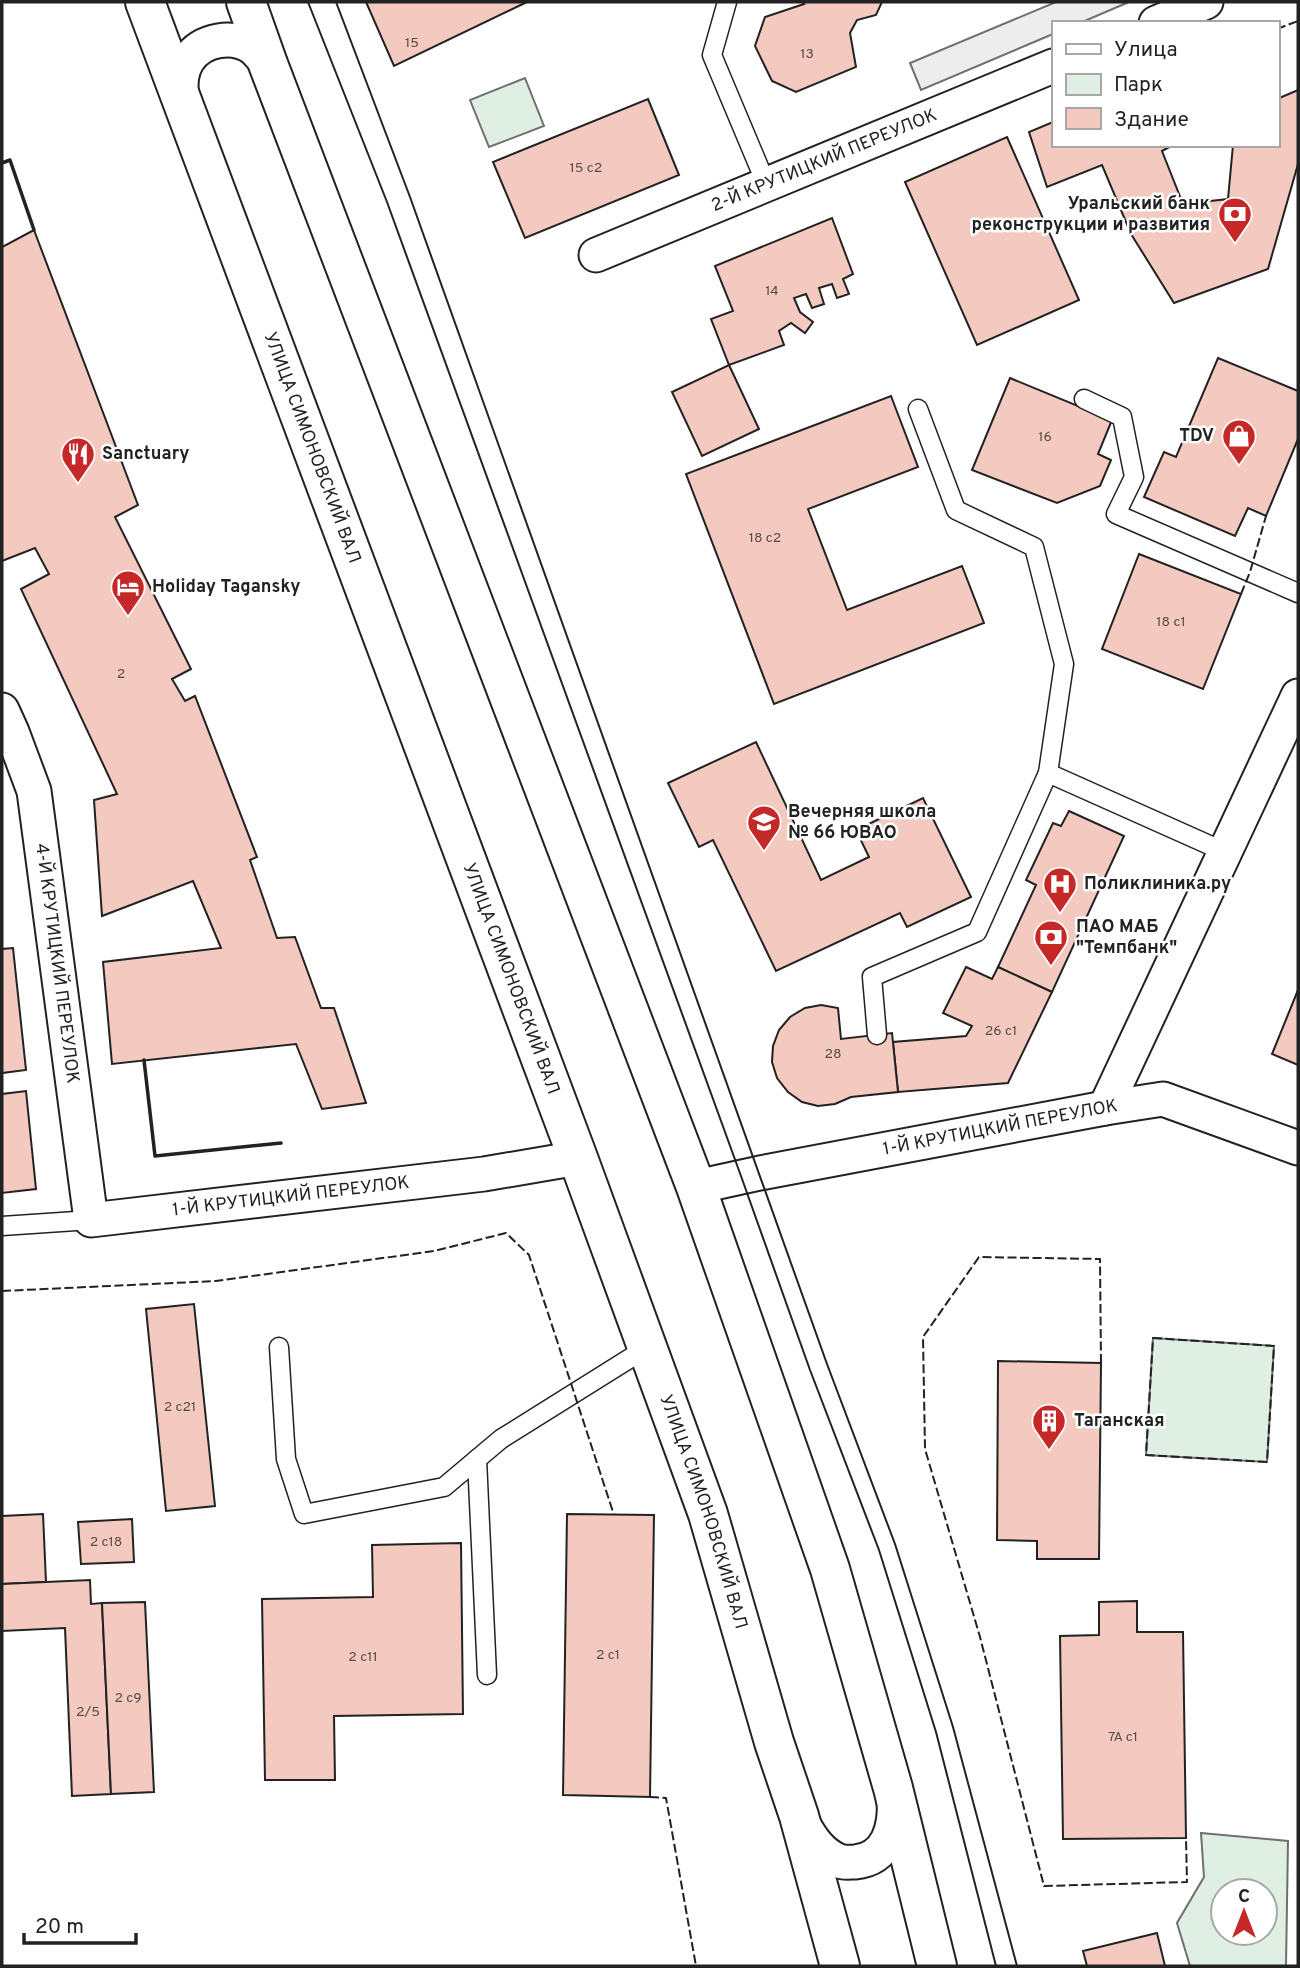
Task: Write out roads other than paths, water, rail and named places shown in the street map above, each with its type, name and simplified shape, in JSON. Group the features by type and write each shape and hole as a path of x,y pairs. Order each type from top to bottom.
{"main road":[{"name":"УЛИЦА СИМОНОВСКИЙ ВАЛ","path":"145,2 578,1158 708,1514 774,1742 799,1816 840,1966"},
{"path":"246,2 696,1187 830,1569 893,1788 937,1966"}],"street":[{"path":"1161,21 1206,2"},
{"path":"181,98 181,79 187,61 196,51 210,43 225,39 239,41 254,49 268,64"},
{"name":"2-Й КРУТИЦКИЙ ПЕРЕУЛОК","path":"596,255 1052,66"},
{"path":"1105,1108 1298,696"},
{"name":"4-Й КРУТИЦКИЙ ПЕРЕУЛОК","path":"2,710 34,791 91,1220"},
{"name":"1-Й КРУТИЦКИЙ ПЕРЕУЛОК","path":"696,1187 760,1172 1105,1108 1163,1100 1298,1148"},
{"name":"1-Й КРУТИЦКИЙ ПЕРЕУЛОК","path":"91,1220 484,1174 578,1158"},
{"path":"799,1816 812,1840 827,1855 842,1863 864,1861 882,1851 891,1835 895,1815 893,1788"}],"lane":[{"path":"727,2 712,55 767,186"},
{"path":"1084,399 1122,417 1134,477 1116,514 1298,593"},
{"path":"877,1035 873,977 977,932 1048,773 1064,664 1034,547 956,510 918,409"},
{"path":"1048,773 1225,852"},
{"name":"1-Й КРУТИЦКИЙ ПЕРЕУЛОК","path":"2,1226 91,1220"},
{"path":"279,1347 286,1459 304,1514 444,1487 501,1439 648,1347"},
{"path":"477,1459 487,1675"}],"tram line":[{"path":"308,2 387,202 810,1370 879,1550 936,1732 996,1966"},
{"path":"336,2 410,197 827,1364 895,1544 953,1727 1017,1966"}],"place":[{"name":"Уральский банк реконструкции и развития","path":"1235,244"},
{"name":"TDV","path":"1239,466"},
{"name":"Sanctuary","path":"78,484"},
{"name":"Holiday Tagansky","path":"128,617"},
{"name":"Вечерняя школа № 66 ЮВАО","path":"764,852"},
{"name":"Поликлиника.ру","path":"1060,914"},
{"name":"ПАО МАБ \"Темпбанк\"","path":"1051,967"},
{"name":"Таганская","path":"1049,1451"}]}
